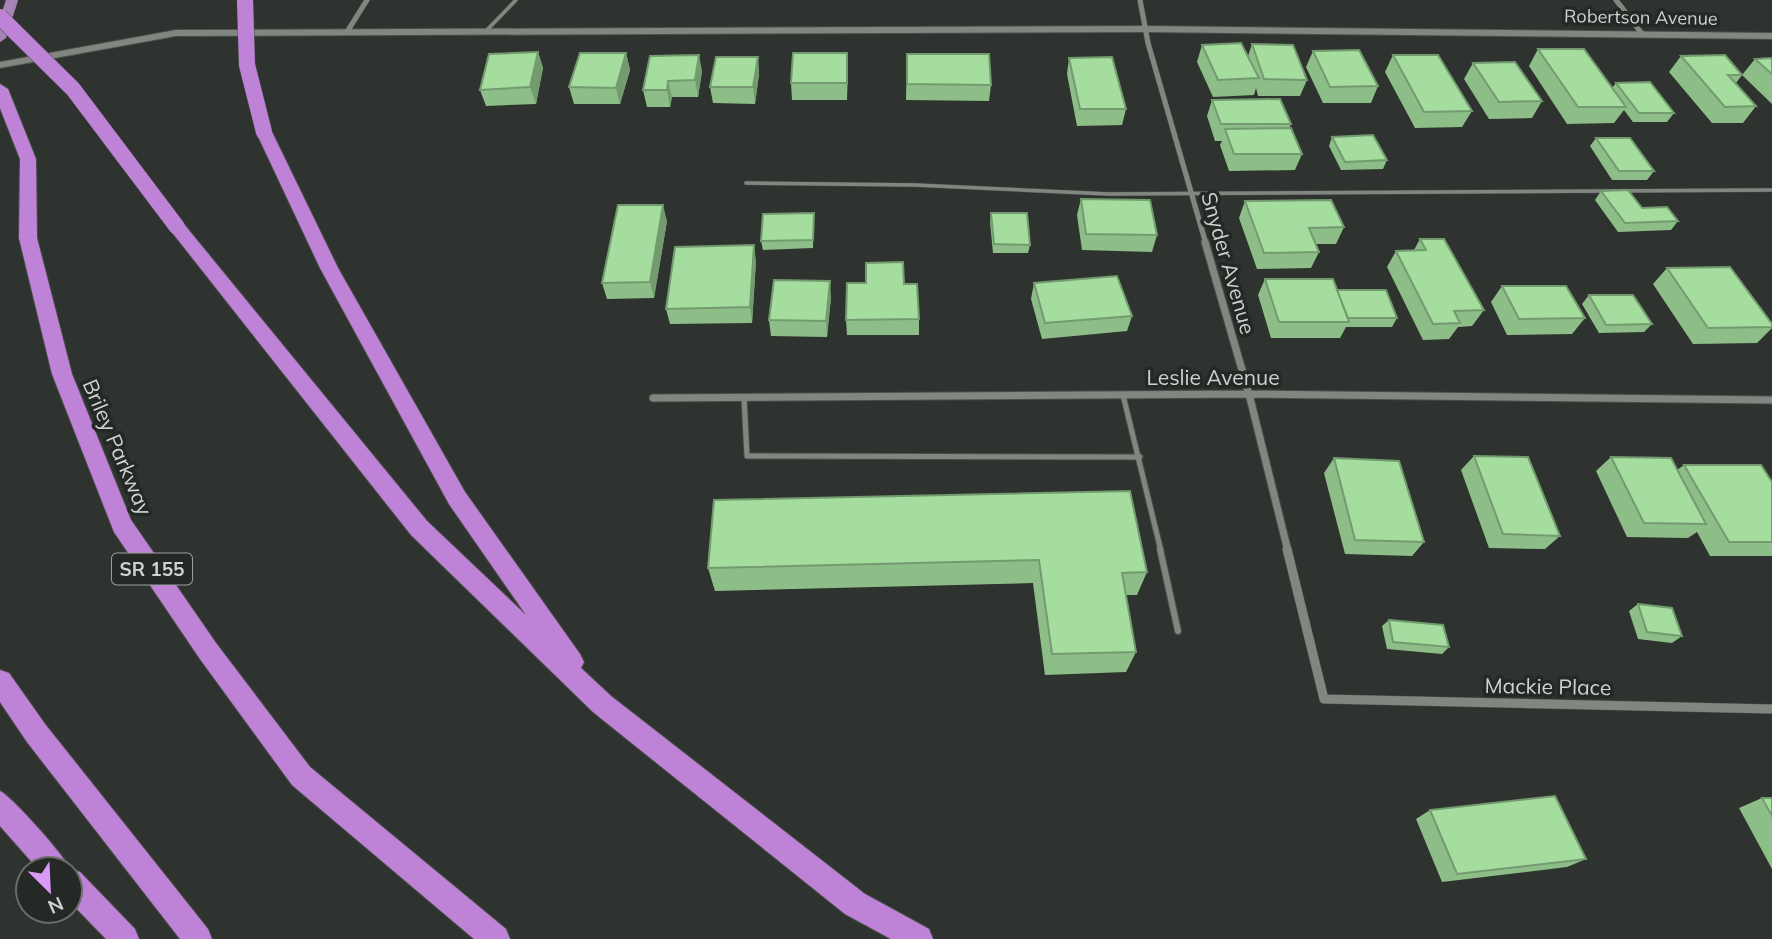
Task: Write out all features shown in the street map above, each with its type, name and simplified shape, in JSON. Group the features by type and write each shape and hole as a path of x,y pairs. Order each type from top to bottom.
{"highway":[{"path":"245,0 247,65 264,132 329,268 457,498 602,704"},
{"path":"0,18 27,39 92,110 177,227 419,528 602,704 855,904 919,939"},
{"name":"Briley Parkway","path":"0,89 28,159 28,238 62,374 122,524 208,651 301,776 496,939"},
{"path":"0,681 36,733 198,939"},
{"path":"0,804 17,828 43,855"},
{"path":"84,897 125,939"}],"main road":[{"path":"0,38 12,0"}],"street":[{"path":"347,32 368,0"},
{"name":"Snyder Avenue","path":"1140,0 1148,43 1249,394 1324,699"},
{"path":"1616,0 1643,35"},
{"name":"Robertson Avenue","path":"0,65 176,33 1147,29 1772,36"},
{"name":"Leslie Avenue","path":"653,398 1249,394 1772,400"},
{"name":"Mackie Place","path":"1324,699 1772,709"}],"lane":[{"path":"485,32 516,0"},
{"path":"746,183 915,185 1110,194 1772,190"},
{"path":"1123,395 1140,457 1178,631"},
{"path":"744,397 747,456 1140,457"}],"building":[{"path":"1241,43 1259,78 1218,80 1202,45"},
{"path":"1252,44 1293,45 1307,80 1264,79"},
{"path":"1538,49 1584,49 1626,107 1578,107"},
{"path":"1359,50 1378,86 1330,87 1313,51"},
{"path":"538,52 530,87 480,90 489,54"},
{"path":"580,53 626,53 616,88 569,87"},
{"path":"793,53 847,53 847,83 791,83"},
{"path":"907,54 989,54 991,85 907,84"},
{"path":"699,55 695,80 668,81 667,90 643,90 650,56"},
{"path":"1393,55 1438,55 1472,111 1424,112"},
{"path":"1725,55 1742,75 1728,75 1756,106 1725,107 1681,56"},
{"path":"716,57 758,57 753,87 710,87"},
{"path":"1112,57 1126,109 1080,109 1069,58"},
{"path":"1772,58 1772,74 1755,59"},
{"path":"1515,62 1542,101 1499,102 1473,63"},
{"path":"1650,82 1674,113 1639,113 1616,83"},
{"path":"1280,99 1291,124 1221,124 1212,100"},
{"path":"1291,128 1302,154 1234,154 1225,129"},
{"path":"1373,135 1387,160 1345,162 1332,137"},
{"path":"1596,138 1630,138 1654,171 1619,171"},
{"path":"1628,190 1642,208 1667,207 1678,221 1625,223 1601,191"},
{"path":"1081,199 1150,200 1157,235 1086,234"},
{"path":"1331,200 1344,227 1309,228 1319,252 1264,253 1245,201"},
{"path":"618,205 663,205 650,282 602,283"},
{"path":"814,213 813,240 761,241 763,214"},
{"path":"991,213 1027,213 1030,245 994,244"},
{"path":"1420,239 1444,239 1484,310 1454,311 1460,323 1433,324 1396,251 1426,250"},
{"path":"754,245 750,307 666,309 675,247"},
{"path":"903,262 904,284 917,284 919,319 846,320 847,283 866,283 866,263"},
{"path":"1730,267 1772,327 1708,328 1667,268"},
{"path":"1117,276 1132,316 1045,323 1034,283"},
{"path":"1265,279 1333,279 1349,322 1279,322"},
{"path":"774,280 830,281 826,321 769,320"},
{"path":"1502,286 1566,286 1585,318 1519,319"},
{"path":"1337,290 1386,290 1397,318 1348,318"},
{"path":"1589,295 1633,295 1652,324 1606,325"},
{"path":"1474,456 1528,457 1560,536 1503,534"},
{"path":"1611,457 1671,458 1706,524 1644,523"},
{"path":"1334,458 1399,461 1424,542 1355,540"},
{"path":"1684,465 1761,465 1772,482 1772,542 1729,542"},
{"path":"1130,491 1147,572 1122,573 1136,652 1052,654 1039,560 708,568 714,500"},
{"path":"1638,604 1672,608 1682,636 1647,632"},
{"path":"1389,620 1443,625 1449,647 1393,642"},
{"path":"1555,796 1586,859 1457,874 1430,810"},
{"path":"1762,798 1772,798 1772,816"}]}
